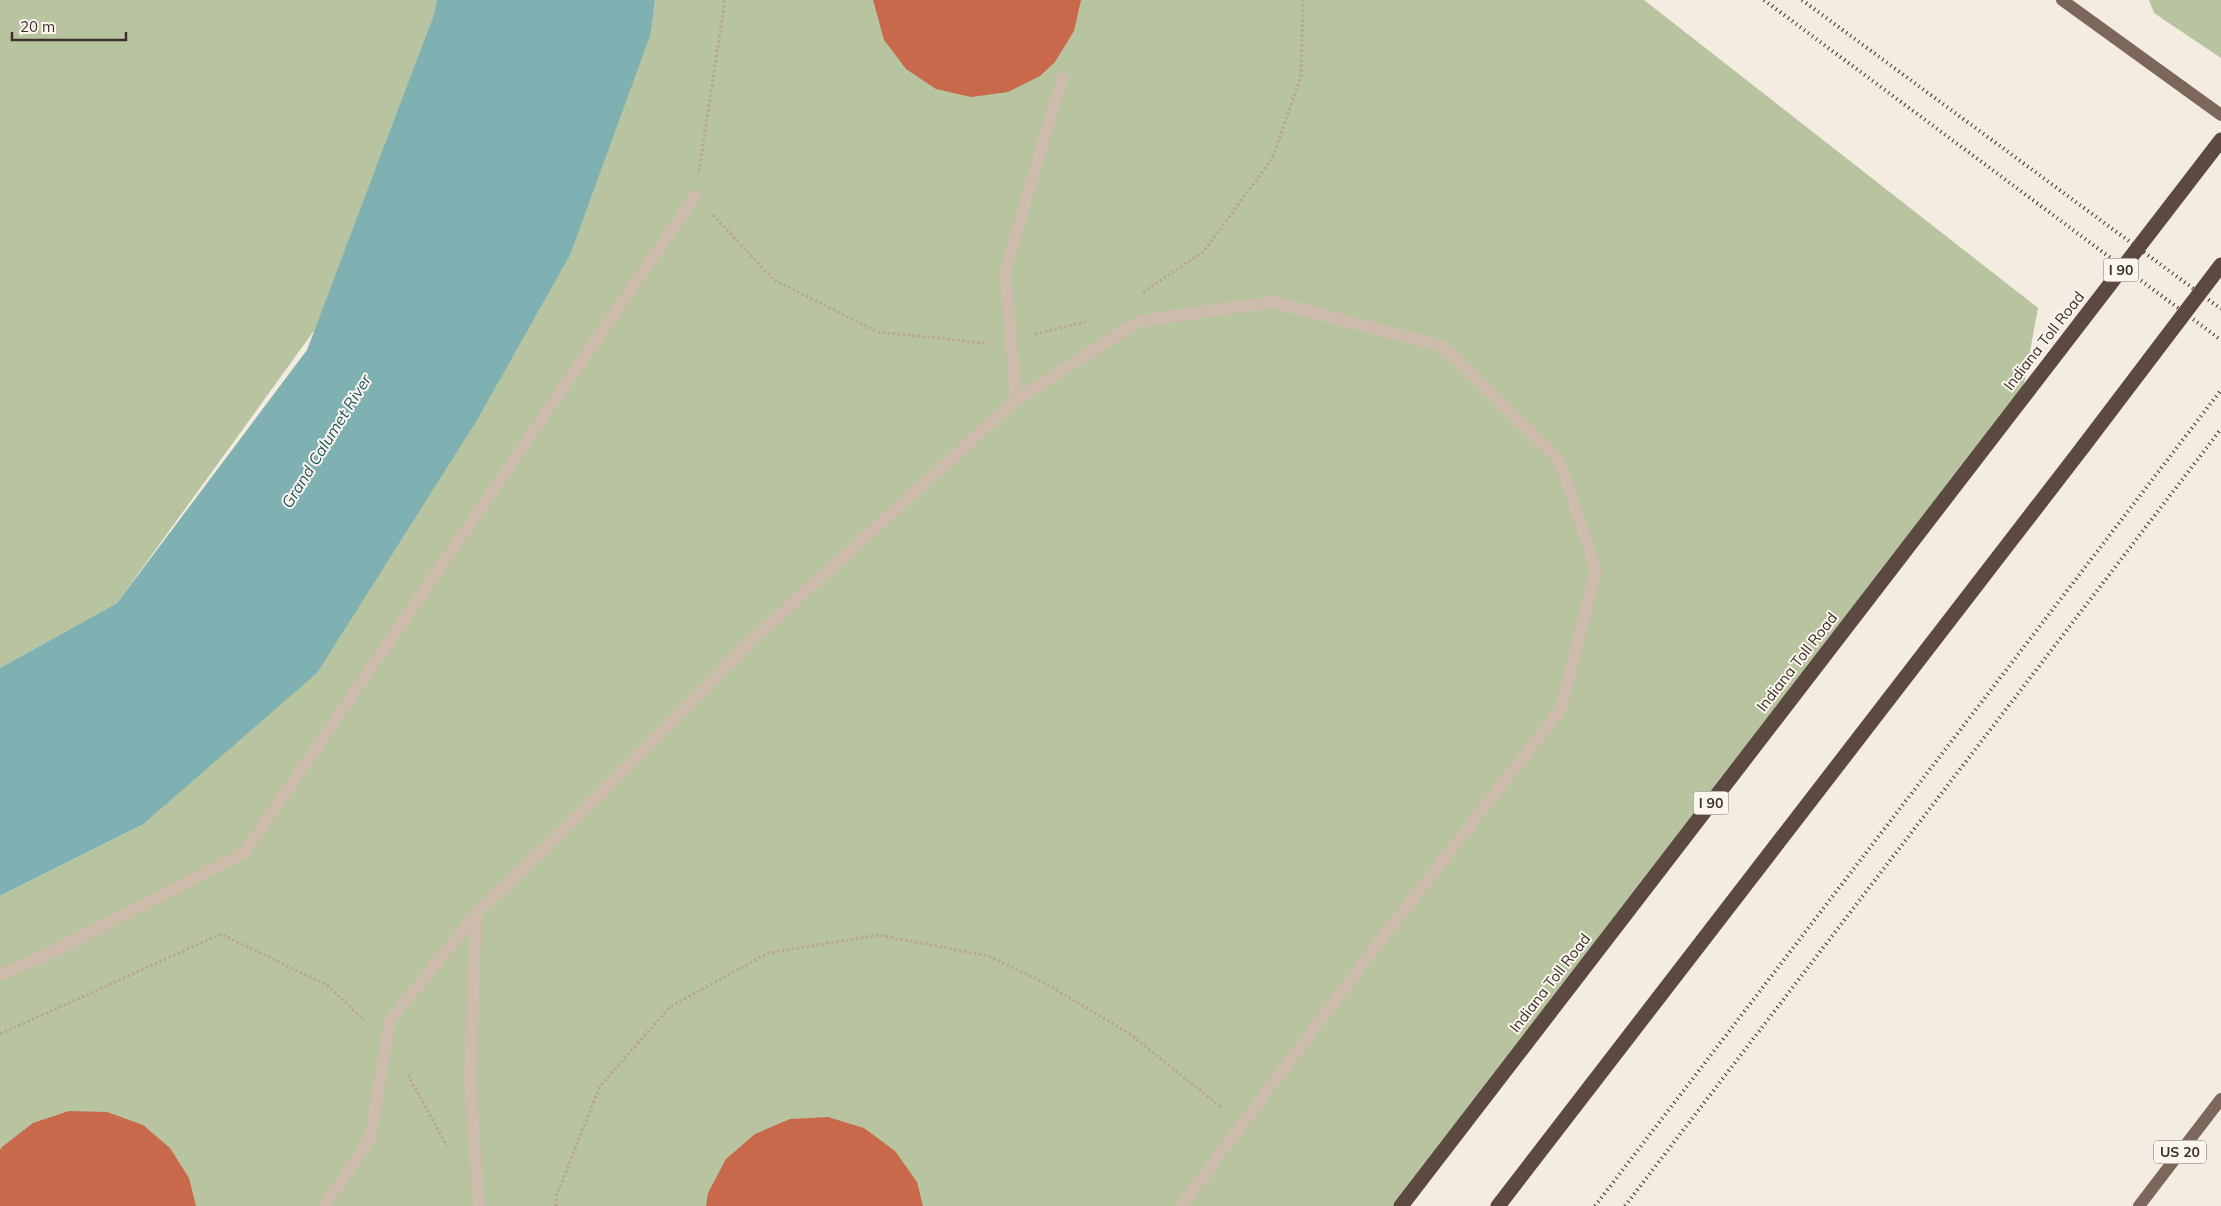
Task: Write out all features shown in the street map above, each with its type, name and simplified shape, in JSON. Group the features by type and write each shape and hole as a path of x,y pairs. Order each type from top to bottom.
{"highway":[{"name":"Indiana Toll Road","path":"1401,1206 2221,140"},
{"path":"1498,1206 2221,265"}],"main road":[{"path":"2066,1 2221,115"},
{"name":"US 20","path":"2139,1206 2221,1099"}],"lane":[{"path":"1016,400 1005,271 1062,79"},
{"path":"0,975 48,954 244,853 695,196"},
{"path":"324,1206 370,1139 390,1020 476,914 594,800 752,640 1016,400 1138,321 1273,302 1442,346 1559,460 1596,570 1561,709 1383,937 1244,1125 1181,1206"},
{"path":"476,914 470,1081 478,1206"}],"path":[{"path":"725,0 695,196 774,280 878,332 993,344 1087,322"},
{"path":"1138,295 1203,252 1272,159 1301,77 1303,0"},
{"path":"0,1034 221,934 327,985 386,1041 448,1146 449,1155"},
{"path":"556,1206 556,1197 600,1086 670,1007 768,953 879,935 988,956 1043,982 1130,1034 1244,1125"}],"green space":[{"path":"0,0 437,0 434,14 316,328 117,603 0,668"},
{"path":"655,0 1644,0 2038,308 2021,400 1401,1206 0,1206 0,896 142,825 651,33"},
{"path":"2149,0 2221,0 2221,58 2154,13"}],"water":[{"name":"Grand Calumet River","path":"437,0 655,0 651,33 570,255 477,420 317,673 142,825 0,896 0,668 117,603 307,350 434,14"}],"building":[{"path":"873,0 1081,0 1074,31 1055,62 1040,76 1008,92 971,97 936,89 906,69 884,40"},
{"path":"69,1111 107,1112 143,1125 170,1148 189,1178 196,1206 0,1206 0,1150 2,1147 33,1123"},
{"path":"828,1117 864,1128 895,1151 917,1182 923,1206 706,1206 708,1193 726,1159 755,1134 790,1119"}],"railway":[{"path":"1764,0 2221,340"},
{"path":"1802,0 2221,309"},
{"path":"1595,1206 2221,390"},
{"path":"1625,1206 2221,429"}]}
